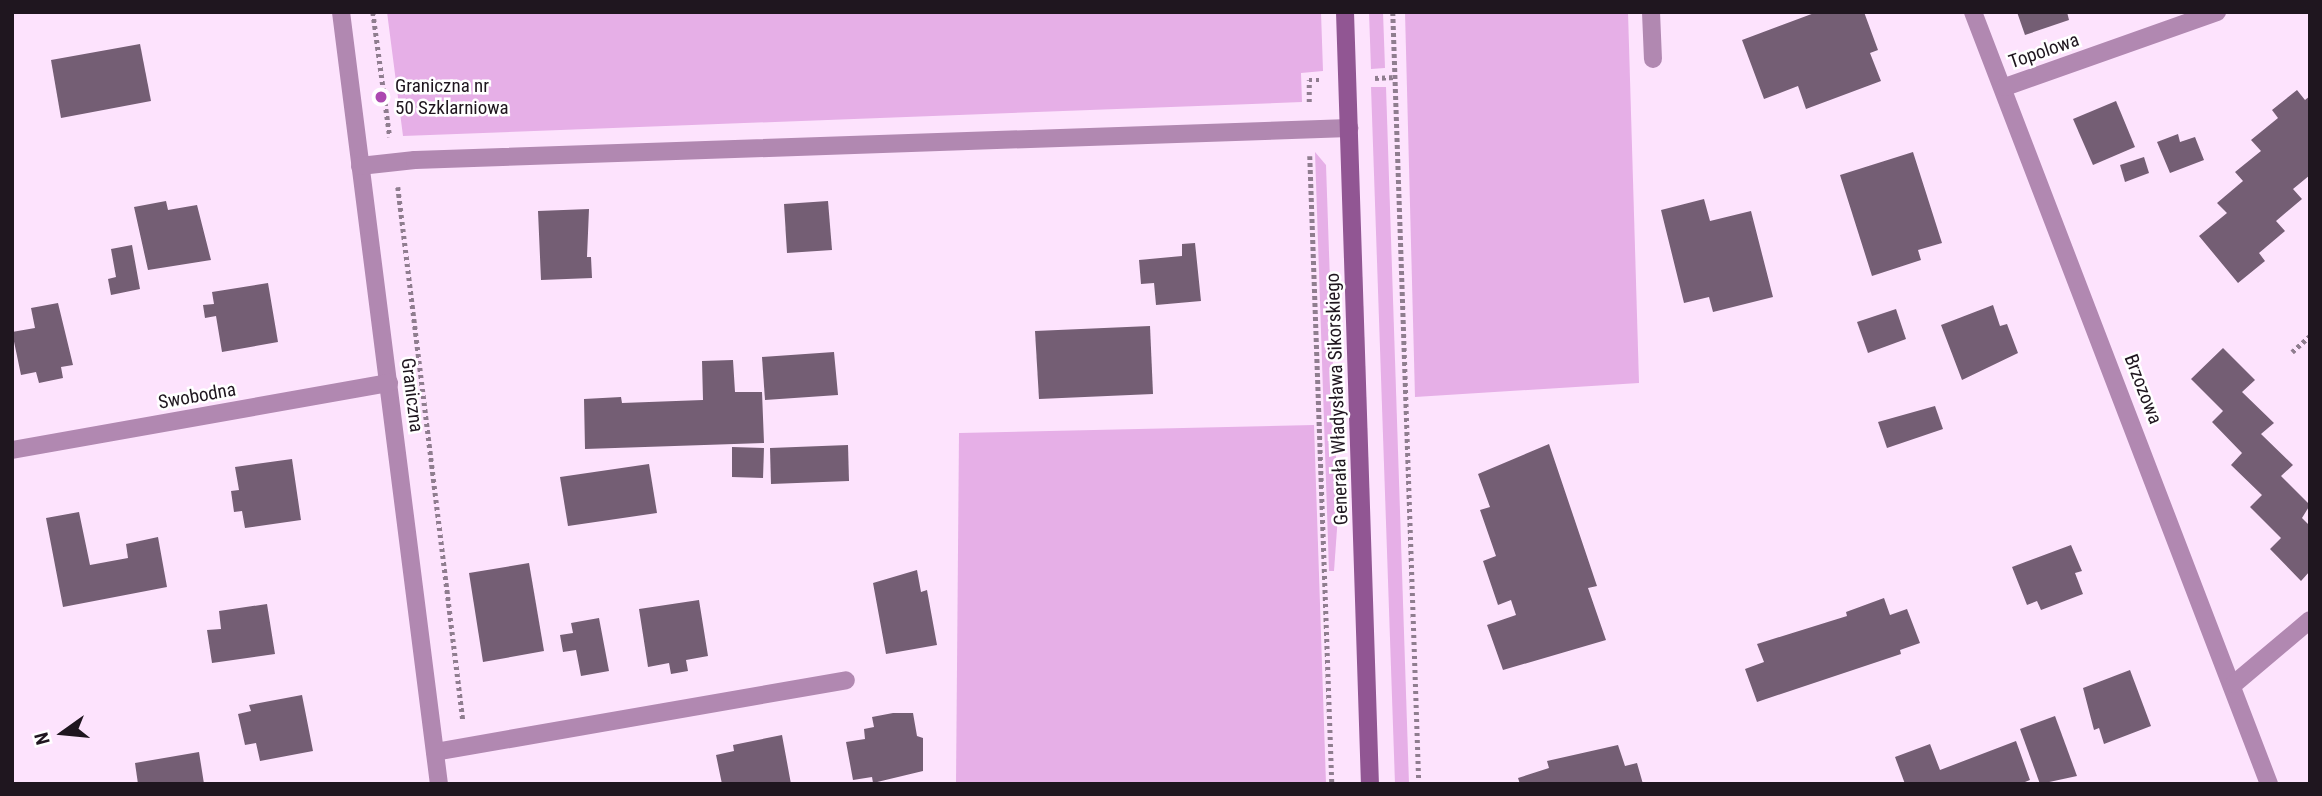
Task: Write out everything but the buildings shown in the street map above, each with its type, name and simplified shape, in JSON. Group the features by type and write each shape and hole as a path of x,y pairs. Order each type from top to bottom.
{"street":[{"name":"Graniczna","path":"341,12 439,784"},
{"name":"Generała Władysława Sikorskiego","path":"1345,12 1370,784"},
{"path":"1651,12 1653,59"},
{"name":"Brzozowa","path":"1973,12 2005,87 2234,684 2269,784"},
{"name":"Topolowa","path":"2005,87 2217,12"},
{"path":"360,166 1349,128"},
{"name":"Swobodna","path":"12,450 389,383"},
{"path":"2234,684 2310,620"},
{"path":"435,752 846,680"}],"path":[{"path":"373,12 466,746"},
{"path":"1393,12 1419,784"},
{"path":"1372,78 1395,77"},
{"path":"1325,80 1309,80 1309,129 1332,784"},
{"path":"2292,352 2310,336"}],"shaded area":[{"path":"387,12 1321,12 1323,71 1301,73 1302,102 403,136"},
{"path":"1369,12 1383,12 1385,68 1371,69"},
{"path":"1405,12 1628,12 1639,383 1415,397"},
{"path":"1371,87 1386,87 1409,784 1395,784"},
{"path":"1315,152 1326,165 1338,515 1334,571 1329,571"},
{"path":"1314,425 1326,784 956,784 959,433"}],"place":[{"name":"Graniczna nr 50 Szklarniowa","path":"381,97"}]}
